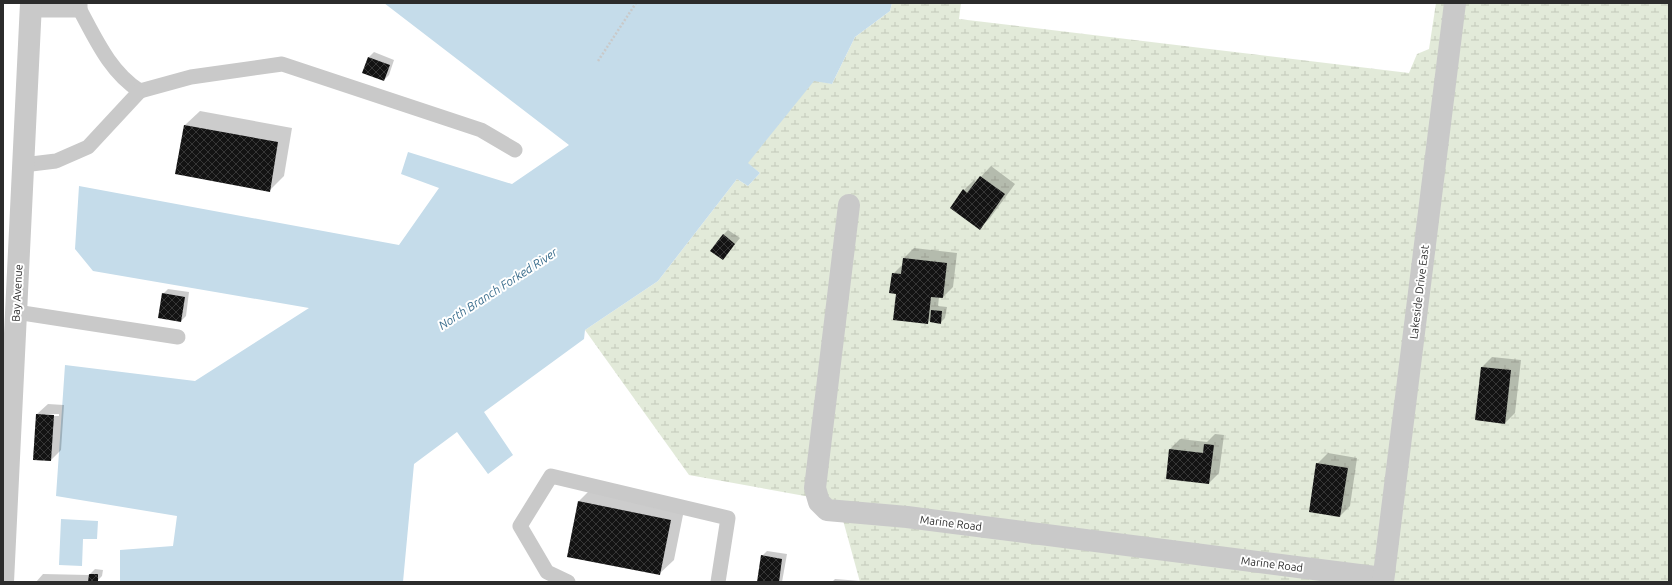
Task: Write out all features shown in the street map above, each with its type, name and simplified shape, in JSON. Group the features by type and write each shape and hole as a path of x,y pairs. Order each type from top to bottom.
{"street":[{"name":"Lakeside Drive East","path":"1383,580 1454,3"},
{"name":"Bay Avenue","path":"3,582 5,492 16,312 30,6"},
{"name":"Marine Road","path":"849,205 815,488 819,502 827,510 907,517 1383,580"}],"lane":[{"path":"30,6 80,6 107,57 125,82 140,91"},
{"path":"23,165 56,161 88,147 140,91 191,77 282,64 481,130 515,150"},
{"path":"16,312 178,337"},
{"path":"568,582 547,572 520,526 552,476 728,518 718,582"}],"path":[{"path":"598,61 636,3"}],"green space":[{"path":"892,3 961,3 959,19 1409,73 1417,54 1429,49 1436,3 1669,3 1669,582 860,582 838,502 689,475 585,330 658,281 737,179 748,186 760,173 747,163 814,80 832,84 855,37 890,11"}],"water":[{"name":"North Branch Forked River","path":"384,3 892,3 890,11 855,37 832,84 814,81 748,163 760,173 748,186 737,179 658,281 585,330 584,339 484,412 513,455 488,474 457,432 414,464 403,582 120,582 120,550 173,546 177,516 56,496 65,365 195,381 309,308 93,271 75,249 79,186 399,245 439,188 401,174 408,152 512,184 569,145"},
{"path":"61,519 98,521 97,539 83,539 82,566 59,565"}],"building":[{"path":"368,57 390,65 384,81 362,73"},
{"path":"184,125 278,142 270,192 175,174"},
{"path":"980,176 1005,194 980,230 950,208 963,189 967,193"},
{"path":"723,234 735,244 723,260 710,251"},
{"path":"903,258 947,263 943,298 931,297 928,324 893,320 896,294 889,293 892,273 901,274"},
{"path":"162,293 185,297 181,322 158,318"},
{"path":"931,310 942,311 941,324 930,322"},
{"path":"1481,367 1511,370 1505,424 1475,420"},
{"path":"36,414 54,415 51,461 33,460"},
{"path":"1204,444 1214,445 1209,484 1166,479 1169,449 1203,453"},
{"path":"1316,463 1348,468 1340,517 1309,512"},
{"path":"578,501 671,520 660,575 567,557"},
{"path":"761,555 782,559 779,582 757,582"},
{"path":"89,574 98,574 98,582 88,582"}]}
